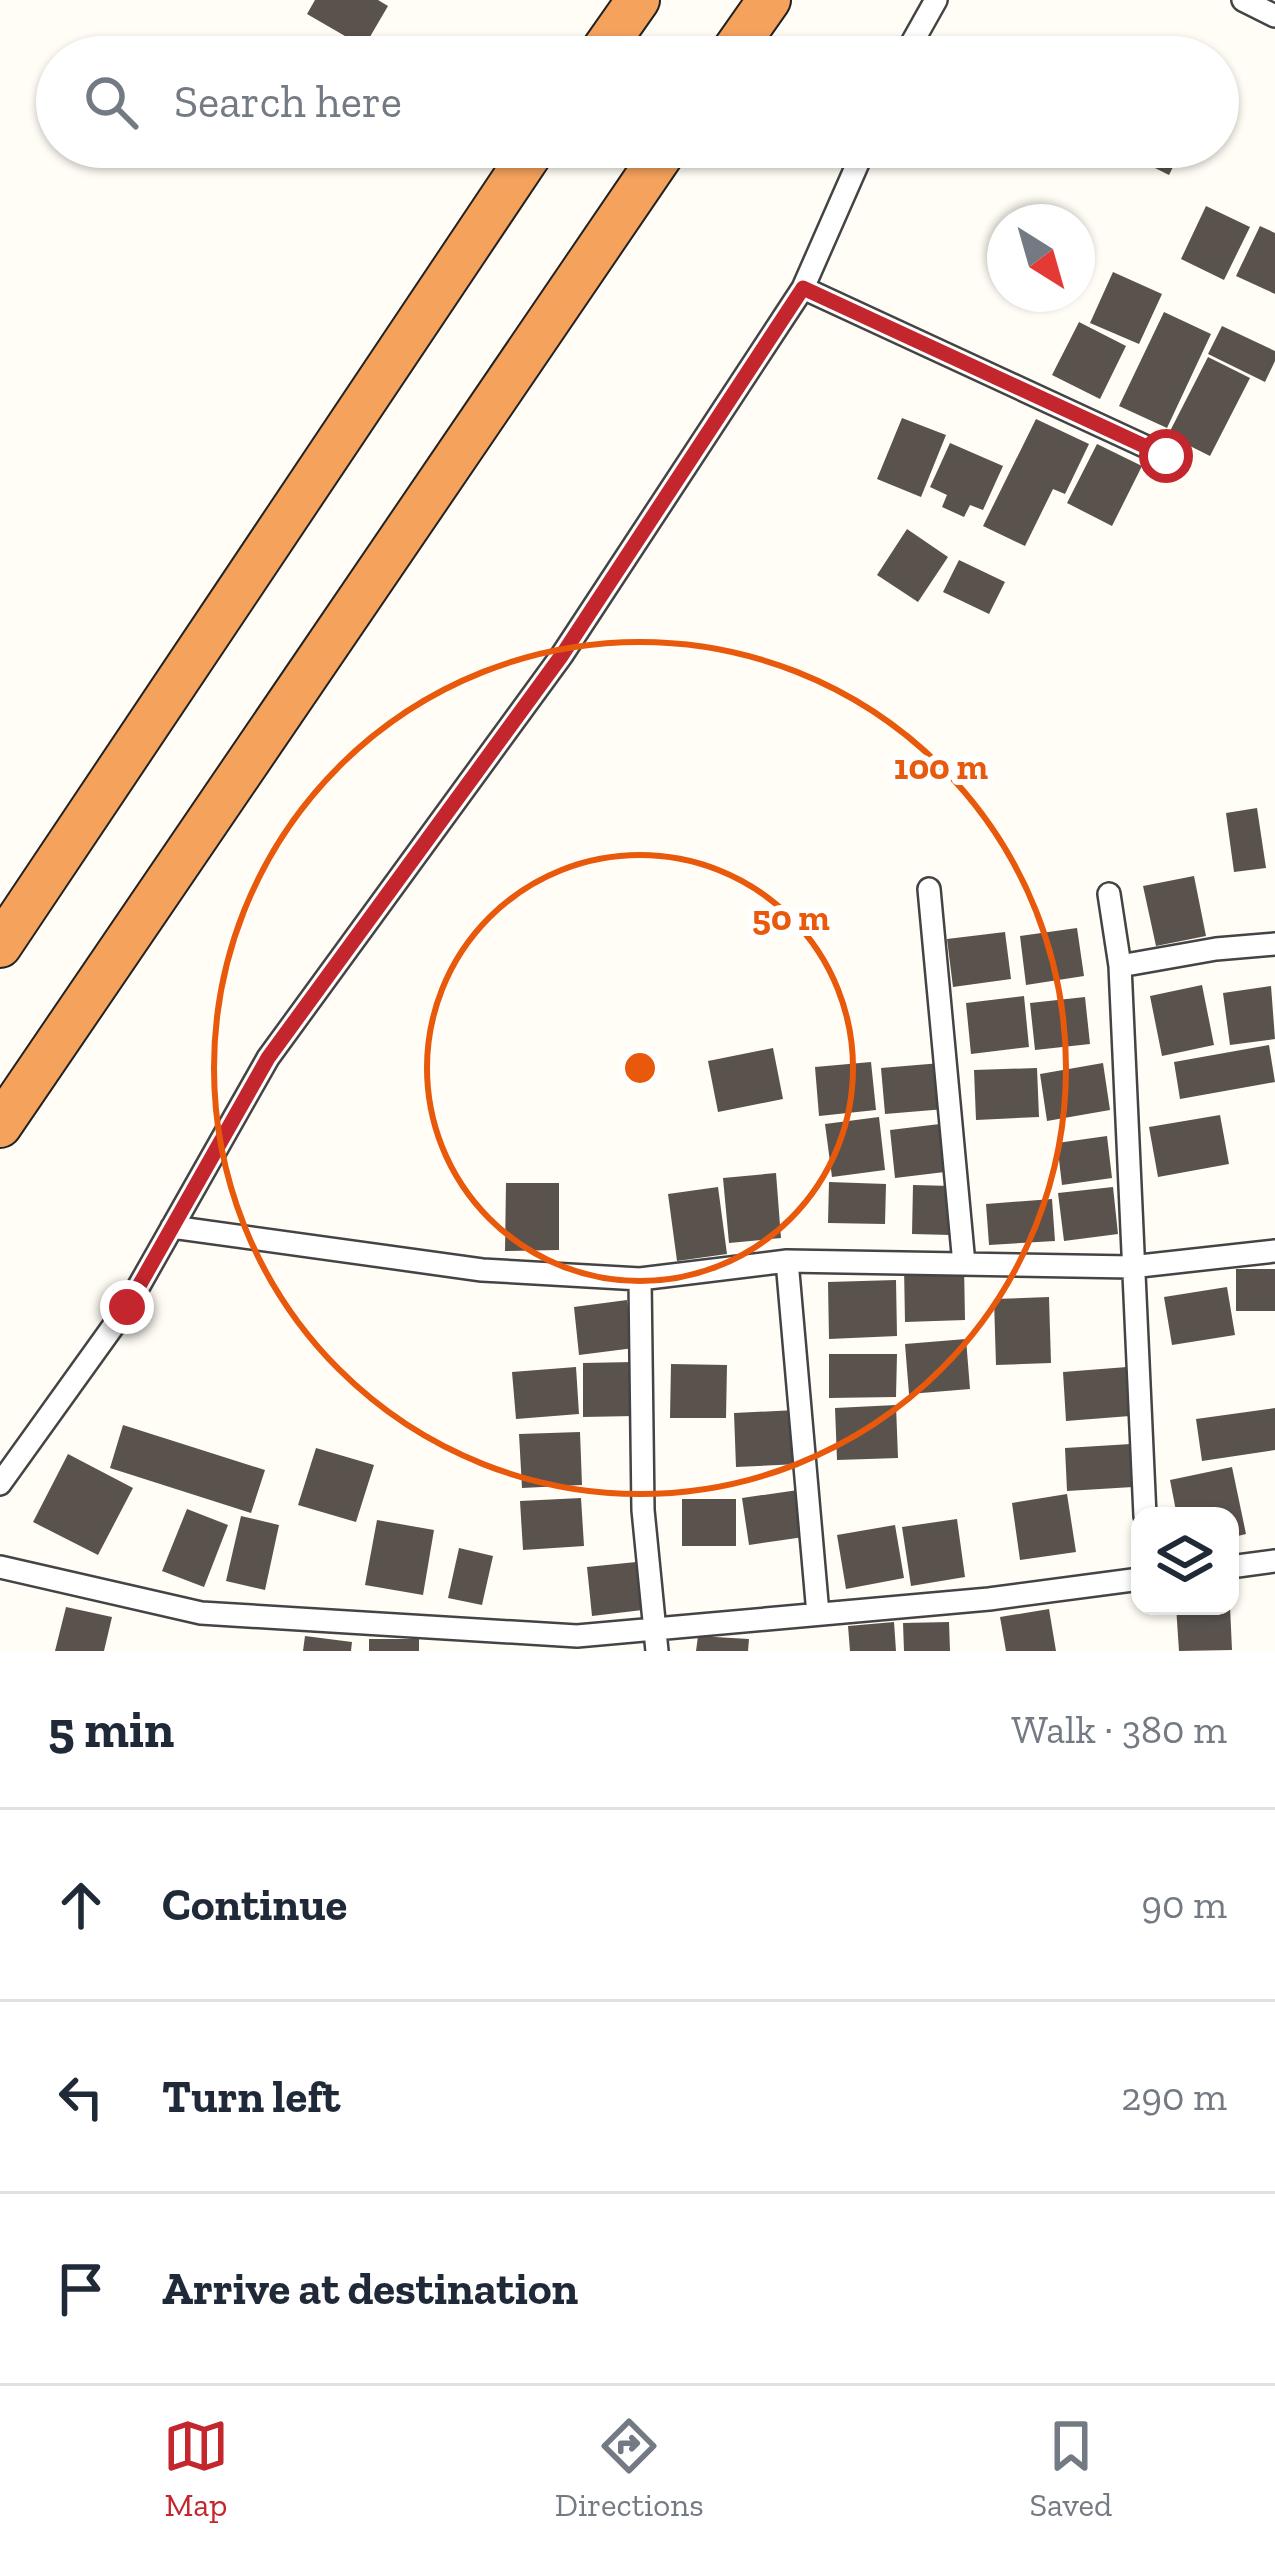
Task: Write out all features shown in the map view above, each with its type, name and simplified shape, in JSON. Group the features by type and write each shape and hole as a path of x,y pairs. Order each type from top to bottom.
{"highway":[{"path":"613,36 638,0"},
{"path":"744,36 769,0"},
{"path":"0,946 521,168"},
{"path":"0,1126 653,168"}],"street":[{"path":"916,36 936,0"},
{"path":"1243,0 1275,16"},
{"path":"0,1484 127,1307 268,1058 562,655 803,288 856,168"},
{"path":"803,288 1166,456"},
{"path":"929,889 964,1264"},
{"path":"1109,894 1120,966 1144,1507"},
{"path":"1120,966 1275,944"},
{"path":"172,1227 482,1270 640,1279 787,1261 1131,1268 1275,1251"},
{"path":"787,1261 818,1614"},
{"path":"640,1279 644,1510 658,1640"},
{"path":"1239,1566 1275,1562"},
{"path":"0,1567 201,1613 658,1640 818,1614 1131,1580"}],"building":[{"path":"315,0 378,0 388,6 370,36 345,36 307,14"},
{"path":"1206,206 1250,227 1224,280 1181,259"},
{"path":"1260,226 1275,233 1275,294 1236,276"},
{"path":"1113,272 1162,294 1139,344 1090,323"},
{"path":"1164,312 1211,334 1167,428 1119,406"},
{"path":"1079,322 1126,346 1100,399 1052,375"},
{"path":"1222,326 1275,351 1265,382 1208,354"},
{"path":"1208,357 1250,378 1210,456 1168,435"},
{"path":"902,418 946,435 921,497 877,479"},
{"path":"1036,419 1089,444 1065,494 1053,489 1025,546 983,526"},
{"path":"950,443 1003,466 983,510 970,505 964,517 942,507 947,495 930,487"},
{"path":"1097,444 1142,466 1112,526 1067,503"},
{"path":"907,529 948,557 918,602 877,575"},
{"path":"959,560 1005,582 989,614 943,592"},
{"path":"1257,808 1266,868 1234,872 1226,813"},
{"path":"1194,876 1206,936 1156,946 1143,886"},
{"path":"1077,928 1084,976 1026,985 1020,936"},
{"path":"1005,932 1011,979 953,987 947,939"},
{"path":"1202,985 1214,1045 1162,1056 1150,996"},
{"path":"1271,986 1275,1039 1230,1045 1223,993"},
{"path":"1024,996 1029,1047 971,1054 966,1003"},
{"path":"1085,997 1090,1044 1035,1050 1030,1003"},
{"path":"1269,1045 1275,1082 1180,1099 1174,1062"},
{"path":"773,1048 783,1099 718,1112 708,1061"},
{"path":"871,1062 876,1110 819,1116 815,1067"},
{"path":"941,1063 945,1109 885,1114 881,1068"},
{"path":"1103,1063 1110,1110 1047,1121 1040,1074"},
{"path":"1037,1068 1039,1117 976,1120 974,1070"},
{"path":"1220,1115 1229,1164 1158,1177 1149,1127"},
{"path":"879,1117 885,1170 832,1177 825,1124"},
{"path":"948,1123 953,1171 895,1178 890,1130"},
{"path":"1107,1136 1112,1178 1062,1185 1057,1143"},
{"path":"776,1173 781,1238 729,1243 723,1178"},
{"path":"829,1182 886,1184 885,1224 828,1223"},
{"path":"506,1183 559,1183 559,1250 505,1251"},
{"path":"913,1185 952,1186 951,1235 912,1234"},
{"path":"718,1187 727,1254 677,1261 668,1194"},
{"path":"1113,1187 1118,1234 1064,1241 1058,1193"},
{"path":"1052,1199 1055,1241 989,1245 986,1204"},
{"path":"964,1264 965,1320 905,1322 904,1266"},
{"path":"1236,1269 1275,1269 1275,1311 1236,1311"},
{"path":"896,1280 897,1336 829,1339 828,1282"},
{"path":"1227,1287 1235,1335 1172,1345 1164,1297"},
{"path":"1049,1297 1051,1363 996,1365 994,1299"},
{"path":"627,1300 634,1348 579,1355 574,1307"},
{"path":"966,1339 970,1389 909,1394 905,1344"},
{"path":"829,1354 897,1354 896,1397 829,1398"},
{"path":"633,1362 634,1416 583,1417 583,1363"},
{"path":"671,1364 727,1365 726,1418 670,1418"},
{"path":"576,1367 579,1414 516,1419 512,1372"},
{"path":"1127,1367 1130,1416 1066,1421 1063,1372"},
{"path":"896,1405 898,1458 837,1460 835,1408"},
{"path":"1275,1408 1275,1450 1202,1461 1196,1419"},
{"path":"796,1410 799,1464 736,1467 734,1413"},
{"path":"123,1425 265,1470 251,1513 110,1468"},
{"path":"580,1432 582,1485 522,1488 519,1434"},
{"path":"1131,1444 1133,1487 1067,1491 1065,1448"},
{"path":"316,1448 374,1465 356,1522 298,1505"},
{"path":"68,1454 133,1488 98,1555 33,1522"},
{"path":"1232,1467 1246,1534 1239,1536 1239,1507 1175,1507 1170,1480"},
{"path":"798,1490 804,1537 749,1545 742,1498"},
{"path":"1067,1494 1076,1552 1020,1560 1012,1503"},
{"path":"581,1498 584,1546 523,1550 520,1501"},
{"path":"682,1499 736,1499 736,1546 682,1546"},
{"path":"187,1509 228,1525 204,1587 162,1571"},
{"path":"241,1516 279,1525 265,1590 226,1581"},
{"path":"957,1519 965,1577 911,1586 902,1527"},
{"path":"377,1520 434,1530 423,1595 365,1585"},
{"path":"895,1525 904,1578 846,1589 837,1535"},
{"path":"459,1548 493,1556 482,1605 448,1598"},
{"path":"646,1561 651,1609 592,1616 587,1567"},
{"path":"66,1607 112,1617 104,1651 55,1651"},
{"path":"1049,1609 1056,1651 1006,1651 1000,1617"},
{"path":"1177,1615 1230,1615 1232,1650 1179,1651"},
{"path":"894,1622 896,1651 850,1651 848,1626"},
{"path":"949,1622 950,1651 904,1651 903,1623"},
{"path":"305,1636 352,1642 351,1651 303,1651"},
{"path":"698,1636 749,1639 748,1651 696,1651"},
{"path":"369,1639 419,1639 419,1651 369,1651"}],"route":[{"path":"127,1307 268,1058 562,655 803,288 1166,456"}]}
